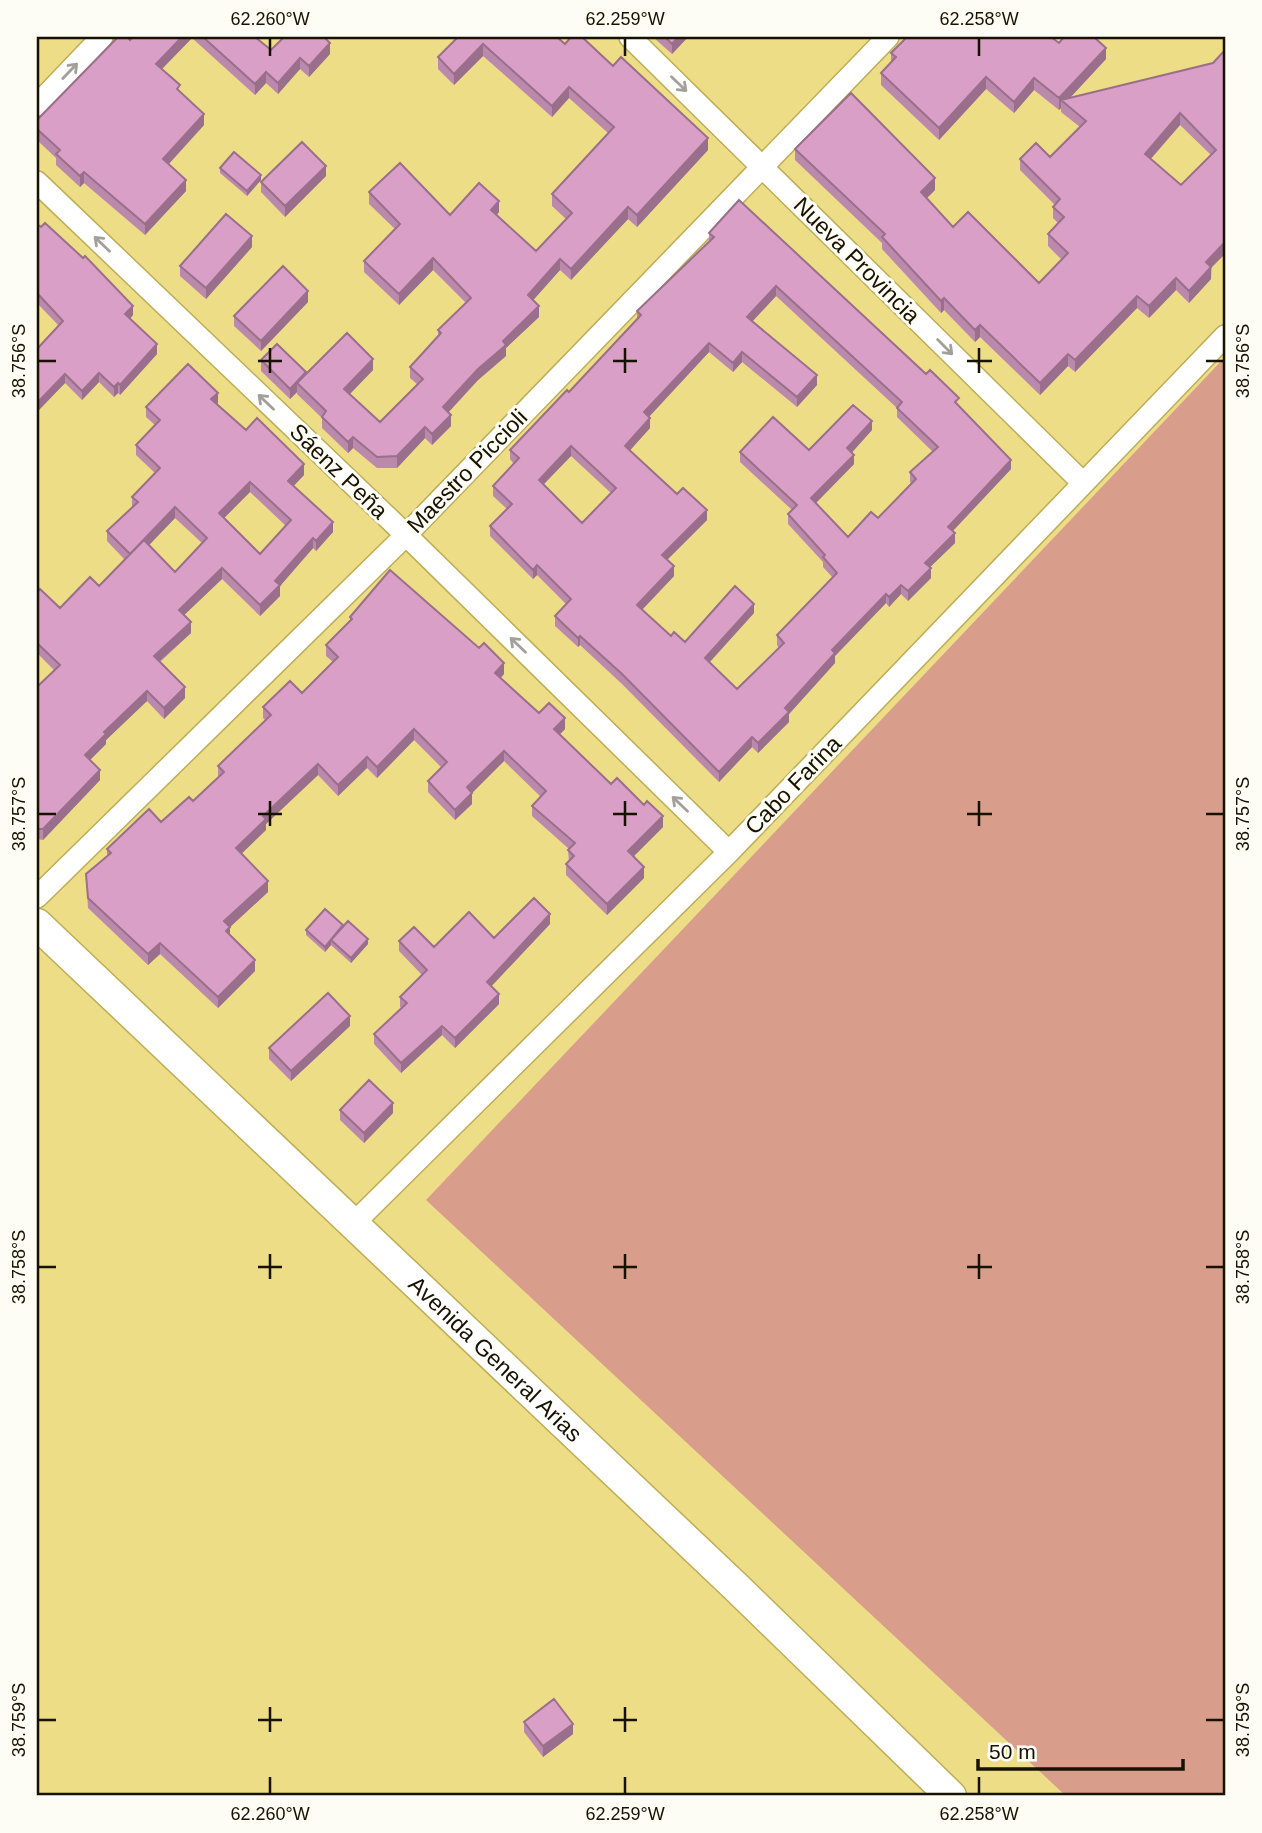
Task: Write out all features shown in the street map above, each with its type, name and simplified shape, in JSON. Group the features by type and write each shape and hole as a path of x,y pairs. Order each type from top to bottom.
{"main road":[{"name":"Avenida General Arias","path":"37,924 736,1587 951,1796"}],"street":[{"path":"37,105 102,37"},
{"name":"Nueva Provincia","path":"630,37 1083,484"},
{"name":"Maestro Piccioli","path":"37,897 406,535 888,37"},
{"name":"Sáenz Peña","path":"37,182 406,535 729,852"},
{"name":"Cabo Farina","path":"352,1224 729,852 1225,336"}],"shaded area":[{"path":"1225,357 1225,1796 1066,1796 426,1200"}],"building":[{"path":"118,37 127,37 130,40 133,37 182,37 156,64 180,85 177,89 204,114 163,159 186,180 145,224 84,172 80,176 56,154 60,150 37,129 37,120"},
{"path":"203,37 255,37 271,50 284,37 324,37 330,43 309,66 300,58 278,83 266,72 255,84"},
{"path":"458,37 557,37 565,44 571,37 582,37 613,66 621,57 708,138 637,215 628,207 571,269 560,259 528,295 539,306 503,341 506,345 478,369 443,407 451,415 432,434 425,427 397,456 377,457 353,437 348,442 322,417 326,411 297,383 347,333 373,359 344,389 380,422 423,379 410,367 441,333 438,330 471,298 433,258 399,294 364,261 400,224 369,192 400,163 450,215 479,183 499,201 491,210 536,251 572,213 552,194 614,127 569,87 552,106 483,44 454,74 438,57"},
{"path":"665,37 678,37 672,44"},
{"path":"907,37 1051,37 1059,43 1064,37 1094,37 1106,48 1059,98 1034,78 1014,102 986,77 939,128 881,73 896,57 891,53"},
{"path":"1225,50 1225,242 1206,262 1211,267 1189,291 1176,278 1149,306 1137,296 1075,360 1068,354 1040,383 980,325 975,330 944,298 941,301 882,237 885,234 795,149 851,93 935,178 921,192 953,227 968,212 1039,283 1068,253 1048,234 1064,217 1053,207 1060,199 1020,159 1036,143 1050,157 1086,121 1061,100 1213,63","holes":["1180,113 1216,150 1181,185 1145,154"]},
{"path":"302,142 326,166 285,206 261,182"},
{"path":"234,152 261,175 247,191 220,168"},
{"path":"739,200 926,374 930,370 959,398 955,402 1011,460 948,527 955,533 925,563 931,568 908,591 901,585 889,597 886,594 832,650 835,653 785,708 789,712 758,743 752,737 719,772 622,674 555,616 571,599 537,565 533,570 490,526 512,504 493,486 519,458 510,450 641,315 637,311 714,237 709,233","holes":["776,286 902,402 897,408 938,447 910,472 916,479 878,518 871,512 848,537 811,498 854,455 847,448 872,421 853,405 809,450 773,417 740,452 797,505 788,514 825,555 823,557 837,573 777,635 784,643 737,689 705,658 754,604 735,586 685,642 674,632 671,636 637,605 674,566 662,555 707,510 683,488 677,494 625,446 650,418 644,412 709,343 733,363 742,352 797,397 817,375 747,317","571,446 616,488 582,523 539,480"]},
{"path":"226,214 252,236 206,288 180,266"},
{"path":"45,223 83,258 85,256 133,306 125,314 157,344 120,385 118,383 114,387 99,373 82,391 65,374 37,403 37,349 63,321 37,293 37,224 41,227"},
{"path":"283,266 308,291 261,341 234,316"},
{"path":"277,344 306,372 290,389 261,360"},
{"path":"188,364 218,393 211,399 246,430 257,418 304,464 288,481 333,522 316,541 313,538 275,581 280,585 260,605 222,568 179,610 191,622 154,656 185,687 164,708 147,691 104,732 106,734 85,755 100,770 43,829 37,829 37,687 60,665 37,643 37,593 40,589 60,608 90,577 99,586 144,540 175,572 207,538 175,507 130,554 107,531 138,502 132,497 160,468 136,445 160,420 146,407","holes":["250,482 291,520 260,554 219,513"]},
{"path":"390,570 479,648 484,643 504,663 495,673 539,713 549,703 565,718 554,729 611,784 617,778 644,805 647,801 663,816 628,851 644,867 607,904 566,864 574,856 568,850 575,843 532,806 546,791 504,751 467,787 472,793 455,810 428,781 447,762 414,729 377,767 367,757 338,785 318,764 263,816 266,819 236,848 268,881 224,921 230,927 226,931 255,960 218,997 160,943 148,954 88,898 86,874 111,853 107,849 149,809 161,822 189,797 193,801 224,772 218,766 271,715 263,707 290,681 302,693 338,657 326,645 352,619 350,617"},
{"path":"534,898 550,914 487,982 499,994 455,1038 442,1026 401,1063 374,1034 407,1003 400,997 427,970 399,941 414,927 434,947 469,912 494,938"},
{"path":"325,909 343,925 325,947 306,930"},
{"path":"348,921 368,939 351,958 331,940"},
{"path":"328,993 350,1016 291,1071 269,1048"},
{"path":"369,1080 393,1103 364,1133 340,1110"},
{"path":"554,1699 573,1724 543,1746 524,1722"}]}
